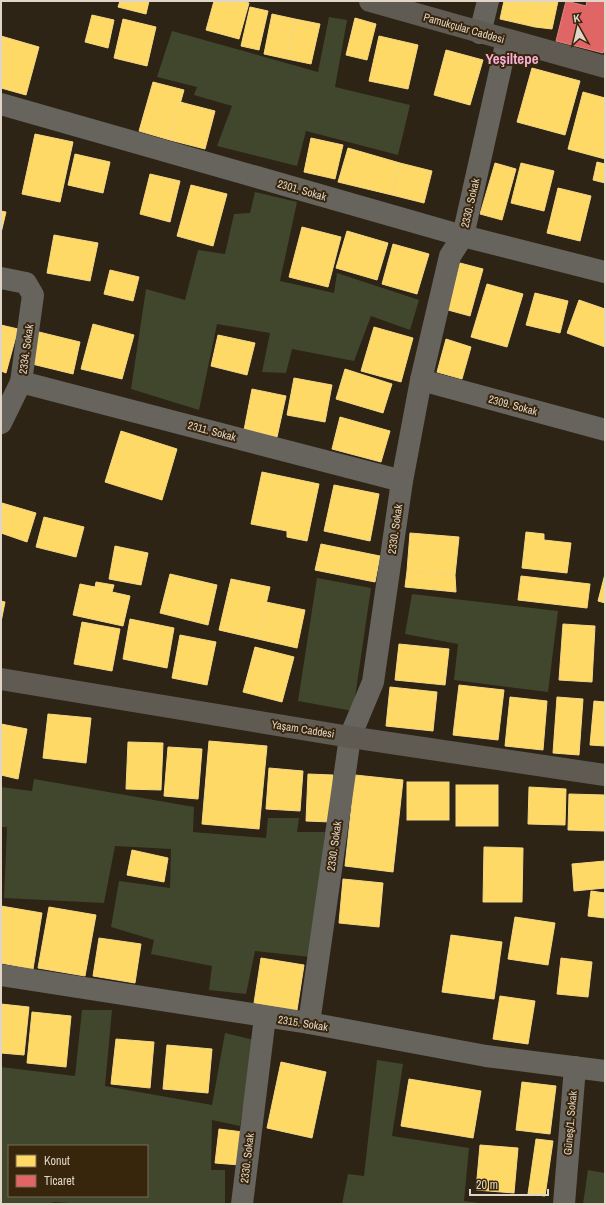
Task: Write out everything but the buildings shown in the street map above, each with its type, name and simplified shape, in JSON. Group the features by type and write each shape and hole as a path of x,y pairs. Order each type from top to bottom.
{"street":[{"name":"Pamukçular Caddesi","path":"370,1 605,67"},
{"path":"480,33 488,1"},
{"name":"2330. Sokak","path":"309,1023 350,737 372,682 402,481 421,380 450,256 462,236 507,40"},
{"name":"2301. Sokak","path":"1,104 462,236 605,272"},
{"name":"2334. Sokak","path":"1,278 26,283 33,295 21,382 1,423"},
{"name":"2309. Sokak","path":"421,380 605,430"},
{"name":"2311. Sokak","path":"21,382 402,481"},
{"name":"Yaşam Caddesi","path":"1,679 350,737 605,775"},
{"name":"2315. Sokak","path":"1,976 309,1023 486,1056 605,1071"},
{"name":"2330. Sokak","path":"242,1204 265,1017"},
{"name":"Güneş/1. Sokak","path":"564,1204 575,1067"}],"green space":[{"path":"329,17 347,20 335,87 410,105 398,155 306,131 297,166 217,146 232,106 194,95 197,87 157,77 172,31 318,72"},
{"path":"255,192 297,202 280,281 334,293 337,273 419,300 410,330 371,316 354,361 292,349 286,373 262,372 270,333 217,324 199,410 131,389 146,289 185,300 198,250 225,254 234,214 250,213"},
{"path":"317,578 371,588 353,711 298,701"},
{"path":"412,594 558,611 548,692 454,680 458,644 405,634"},
{"path":"34,779 194,807 193,832 266,838 268,818 299,818 297,832 325,832 311,957 255,951 246,994 209,990 212,966 151,954 154,940 111,927 119,881 170,888 171,849 115,846 104,903 4,898 7,827 1,827 1,787 32,791"},
{"path":"82,1010 112,1010 105,1086 212,1105 225,1033 254,1040 240,1126 212,1120 211,1170 225,1170 225,1204 86,1204 53,1202 52,1204 1,1204 1,1067 75,1076"},
{"path":"377,1060 403,1064 392,1136 469,1148 464,1201 487,1204 342,1204 348,1174 364,1176"},
{"path":"588,1170 605,1173 605,1204 583,1204"}],"district":[{"name":"Yeşiltepe","path":"512,58"}]}
